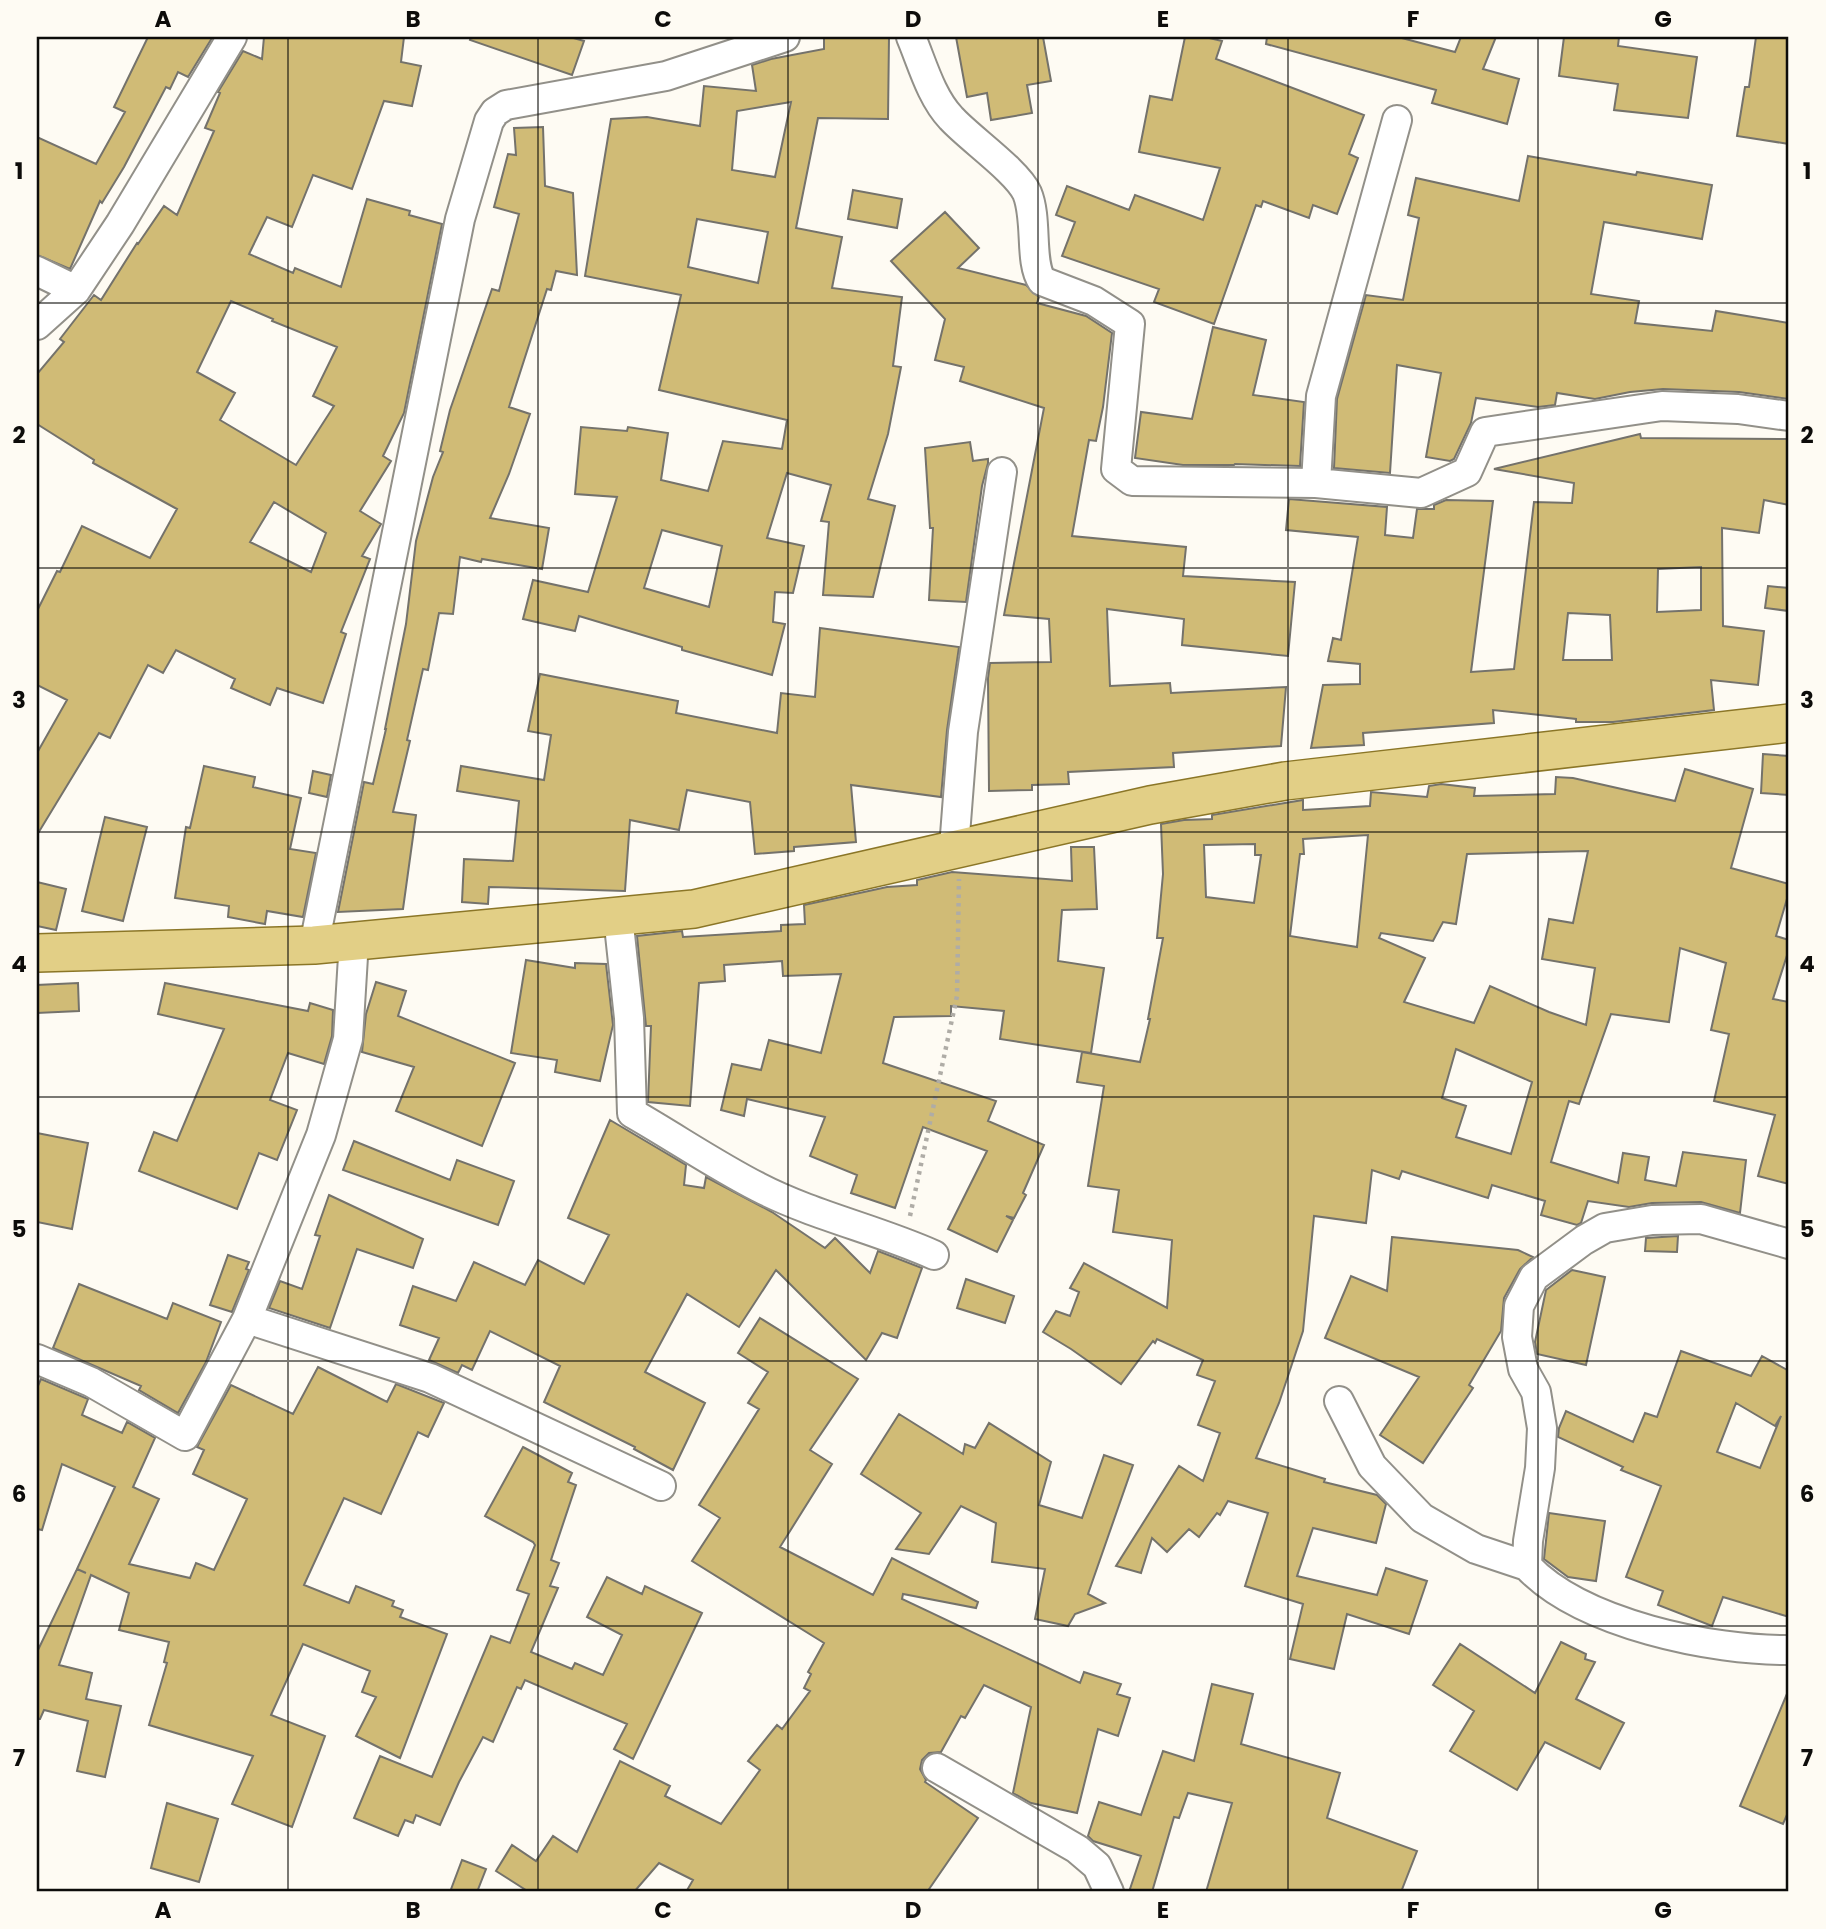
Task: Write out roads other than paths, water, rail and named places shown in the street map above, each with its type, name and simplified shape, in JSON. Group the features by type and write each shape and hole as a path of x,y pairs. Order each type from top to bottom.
{"main road":[{"path":"37,953 314,945 694,909 1150,805 1285,781 1789,723"}],"street":[{"path":"37,325 76,290 120,224 232,37"},
{"path":"314,945 460,219 489,121 495,112 506,105 666,76 786,37"},
{"path":"911,37 942,108 960,128 1018,180 1027,192 1035,236 1035,266 1042,281 1094,301 1130,324 1116,469 1132,481 1316,483 1422,493 1467,472 1485,432 1662,407 1738,409 1789,416"},
{"path":"1316,483 1321,396 1397,120"},
{"path":"37,271 76,290"},
{"path":"956,848 963,732 1002,472"},
{"path":"618,916 629,1018 632,1113 758,1187 831,1219 904,1242 934,1255"},
{"path":"37,1359 91,1382 185,1436 247,1319 321,1135 348,1039 354,940"},
{"path":"1527,1566 1528,1541 1540,1468 1542,1429 1536,1392 1523,1369 1517,1337 1519,1306 1534,1277 1605,1228 1652,1220 1701,1219 1789,1244"},
{"path":"247,1319 430,1378 661,1486"},
{"path":"1339,1401 1372,1466 1422,1518 1476,1549 1527,1566 1542,1582 1596,1611 1667,1635 1742,1648 1789,1650"},
{"path":"937,1768 1077,1849 1097,1866 1109,1892"}]}
